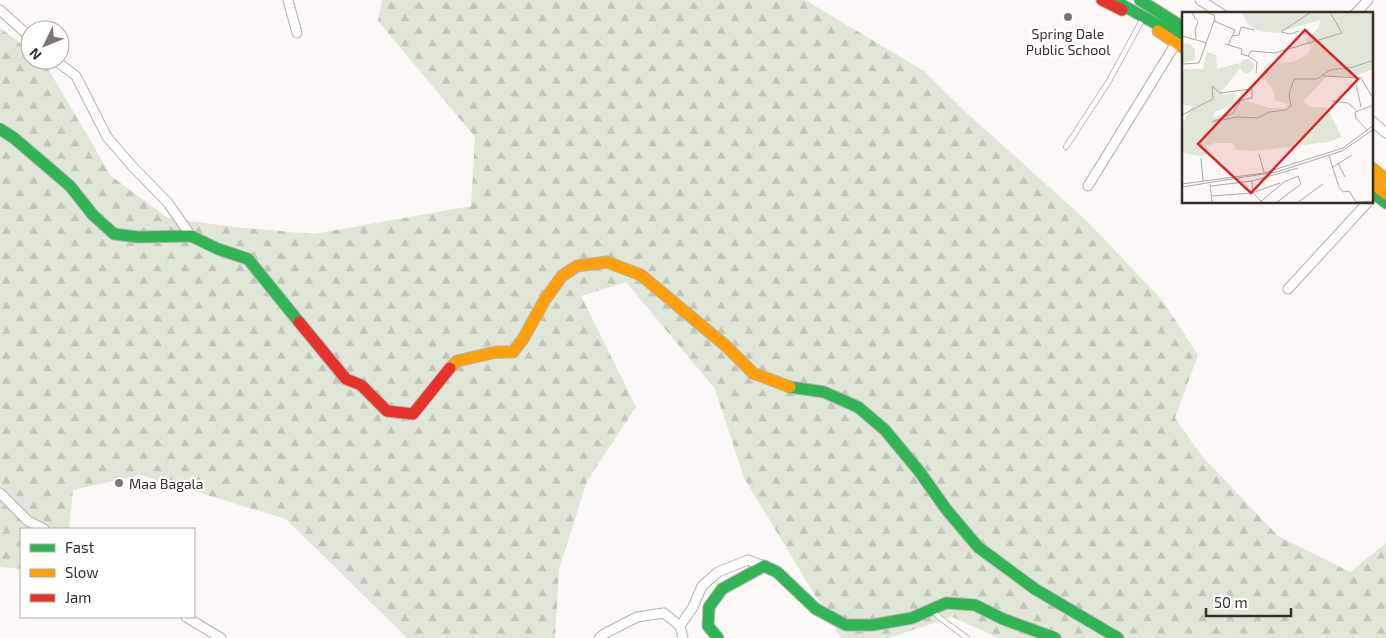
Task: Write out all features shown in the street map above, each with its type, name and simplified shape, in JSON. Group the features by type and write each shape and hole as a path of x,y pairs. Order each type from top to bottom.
{"street":[{"path":"288,0 298,32"},
{"path":"1102,0 1142,20 1181,43"},
{"path":"1112,0 1181,43"},
{"path":"1140,0 1182,27"},
{"path":"1152,0 1182,19"},
{"path":"1200,0 1219,12"},
{"path":"1358,12 1368,0"},
{"path":"0,10 20,28"},
{"path":"1088,186 1181,43"},
{"path":"68,70 76,76 107,136 133,167 168,203 191,236 218,250 248,259 346,379 361,386 387,412 413,414 442,377 458,361 496,352 513,352 523,339 544,301 562,276 577,266 607,262 641,275 726,346 753,373 788,387 824,392 858,407 885,430 920,471 946,509 978,547 1034,589 1118,638"},
{"path":"1374,123 1386,133"},
{"path":"0,129 14,138 70,186 93,215 114,234 138,237 191,236"},
{"path":"1374,163 1386,172"},
{"path":"1374,170 1386,179"},
{"path":"1375,196 1386,203"},
{"path":"1288,289 1368,204"},
{"path":"0,493 28,520 42,528"},
{"path":"680,626 693,607 702,586 718,572 748,560 777,572 816,609 846,625 872,625 912,618 946,603 975,605 1003,620 1055,638"},
{"path":"718,638 708,626 709,607 722,589 764,566"},
{"path":"599,638 637,617 664,613 680,626 683,638"},
{"path":"188,618 221,638"}],"lane":[{"path":"1066,147 1109,81 1142,20"},
{"path":"931,609 967,638"}],"green space":[{"path":"382,0 805,0 924,71 971,117 1086,220 1162,300 1198,355 1175,418 1201,455 1278,536 1350,572 1386,543 1386,638 999,638 952,617 889,638 841,638 744,478 715,389 626,282 581,296 636,407 587,481 559,569 555,638 407,638 286,519 141,475 73,490 69,528 20,528 20,569 0,567 0,28 20,43 20,70 49,70 111,176 168,218 234,227 314,234 471,206 475,137 378,21"}],"traffic: fast":[{"path":"1113,0 1182,38"},
{"path":"1140,0 1182,27"},
{"path":"0,129 14,138 70,186 93,215 114,234 138,237 191,236 218,249 248,259 299,322"},
{"path":"1374,194 1386,203"},
{"path":"790,387 824,392 858,407 885,430 978,547 1035,589 1118,638"},
{"path":"718,638 708,626 709,607 722,589 764,566 777,572 816,609 846,625 872,625 912,618 946,603 975,605 1003,619 1055,638"}],"traffic: slow":[{"path":"1158,31 1182,47"},
{"path":"1374,170 1386,179"},
{"path":"1374,185 1386,194"},
{"path":"450,368 457,361 496,352 513,352 523,339 544,301 562,276 577,266 607,262 641,275 726,346 753,373 790,387"}],"traffic: jam":[{"path":"1102,0 1122,10"},
{"path":"299,322 346,379 361,385 387,411 413,414 450,368"}],"place":[{"name":"Spring Dale Public School","path":"1068,17"},
{"name":"Maa Bagala","path":"119,483"}]}
